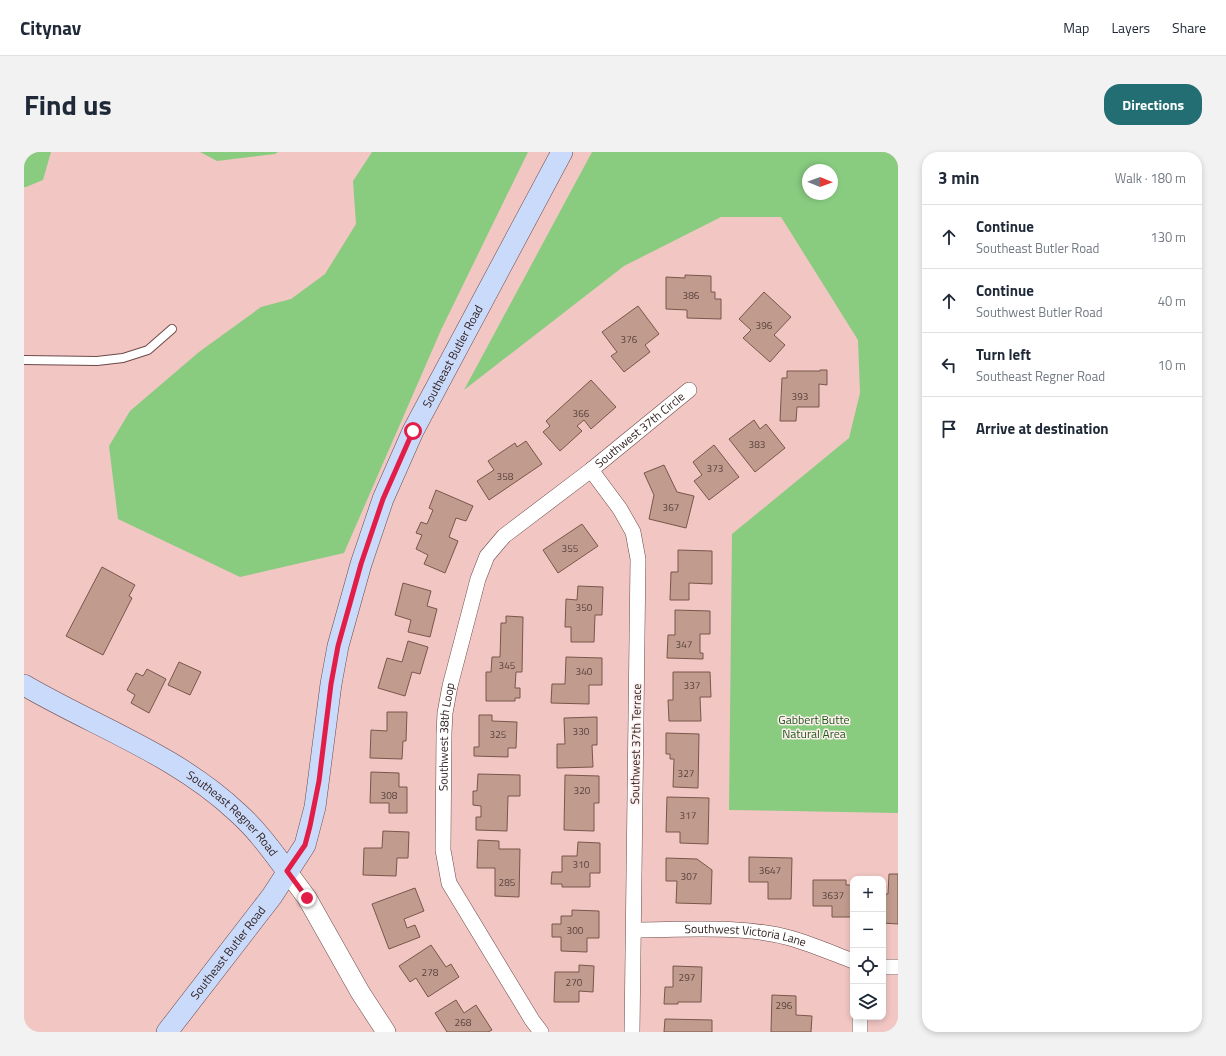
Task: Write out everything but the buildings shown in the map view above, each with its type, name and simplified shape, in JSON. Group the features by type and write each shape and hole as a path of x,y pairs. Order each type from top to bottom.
{"main road":[{"name":"Southeast Butler Road","path":"167,1032 272,896 305,845 315,807 331,684 338,646 361,564 383,499 413,431 562,152"},
{"name":"Southeast Regner Road","path":"24,685 153,753 200,782 238,813 258,833 287,871"}],"street":[{"name":"Southwest 37th Circle","path":"591,470 689,390"},
{"name":"Southwest 37th Terrace","path":"591,470 620,509 633,532 638,559 632,1032"},
{"name":"Southwest 38th Loop","path":"541,1032 532,1020 449,883 443,850 444,713 476,587 487,556 504,536 591,470"},
{"name":"Southeast Regner Road","path":"287,871 307,898 360,992 386,1032"},
{"name":"Southwest Victoria Lane","path":"634,930 734,930 760,933 789,938 850,960"},
{"path":"886,967 898,967"},
{"path":"860,1020 860,1032"}],"lane":[{"path":"24,360 97,361 123,358 148,350 172,329"}],"green space":[{"path":"24,152 51,152 43,180 26,187 24,187"},
{"path":"200,152 278,152 275,154 217,161"},
{"path":"372,152 528,152 441,330 344,553 240,577 118,519 109,446 130,411 199,352 261,307 291,299 325,274 356,224 353,181"},
{"name":"Gabbert Butte Natural Area","path":"592,152 898,152 898,813 729,810 732,534 849,438 860,393 858,340 781,217 721,217 624,266 464,390"}],"route":[{"path":"307,898 287,871 305,845 315,807 331,684 338,646 361,564 383,499 413,431"}]}
